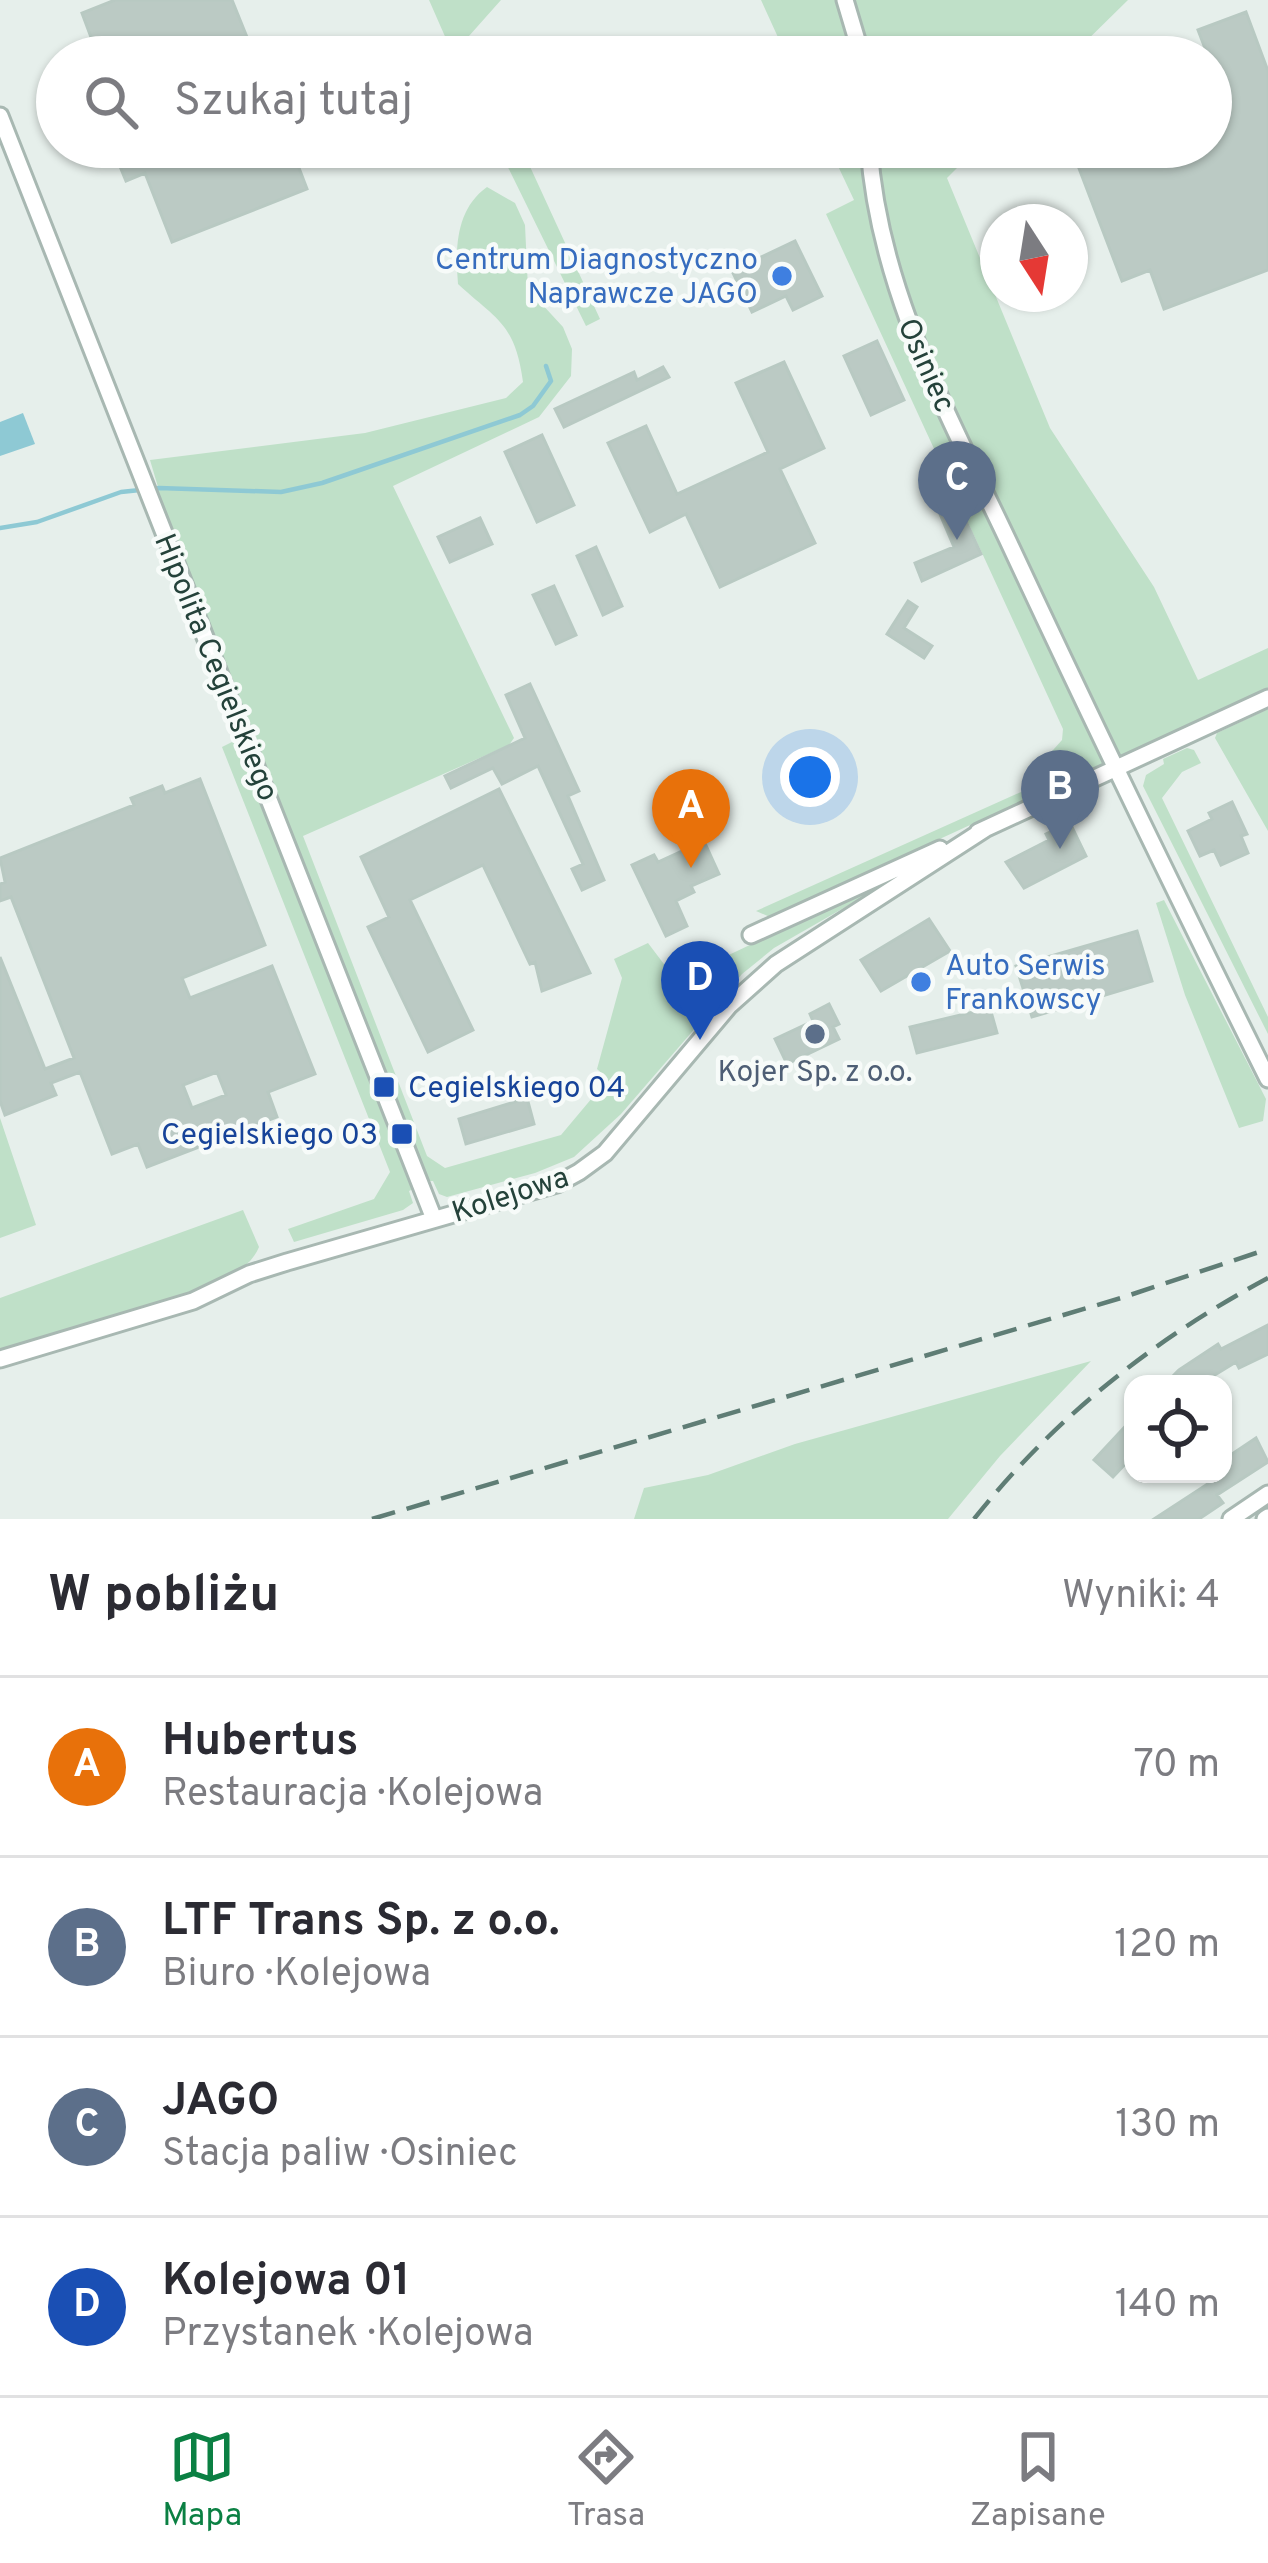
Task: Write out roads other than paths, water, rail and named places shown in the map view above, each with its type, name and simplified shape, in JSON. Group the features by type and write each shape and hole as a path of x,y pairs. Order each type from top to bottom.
{"street":[{"path":"845,0 856,36"},
{"name":"Hipolita Cegielskiego","path":"0,116 434,1219"},
{"name":"Osiniec","path":"872,168 882,245 898,300 1113,768 1268,1078"},
{"name":"Kolejowa","path":"751,935 1268,698"},
{"name":"Kolejowa","path":"0,1359 194,1301 286,1262 557,1184 604,1153 729,1006 776,964 986,829"},
{"path":"1231,1519 1268,1494"}],"water":[{"path":"23,413 35,444 0,456 0,422"}],"waterway":[{"path":"0,528 37,522 121,492 159,488 281,492 322,483 520,415 551,381 546,366"}],"railway":[{"path":"372,1519 1121,1298 1268,1249"},
{"path":"974,1519 1038,1447 1109,1383 1185,1327 1268,1278"}],"place":[{"name":"Centrum Diagnostyczno Naprawcze JAGO","path":"782,276"},
{"name":"JAGO","path":"957,540"},
{"name":"LTF Trans Sp. z o.o.","path":"1060,849"},
{"name":"Hubertus","path":"691,868"},
{"name":"Auto Serwis Frankowscy","path":"921,982"},
{"name":"Kojer Sp. z o.o.","path":"815,1034"},
{"name":"Kolejowa 01","path":"700,1040"},
{"name":"Cegielskiego 04","path":"384,1087"},
{"name":"Cegielskiego 03","path":"402,1134"}]}
